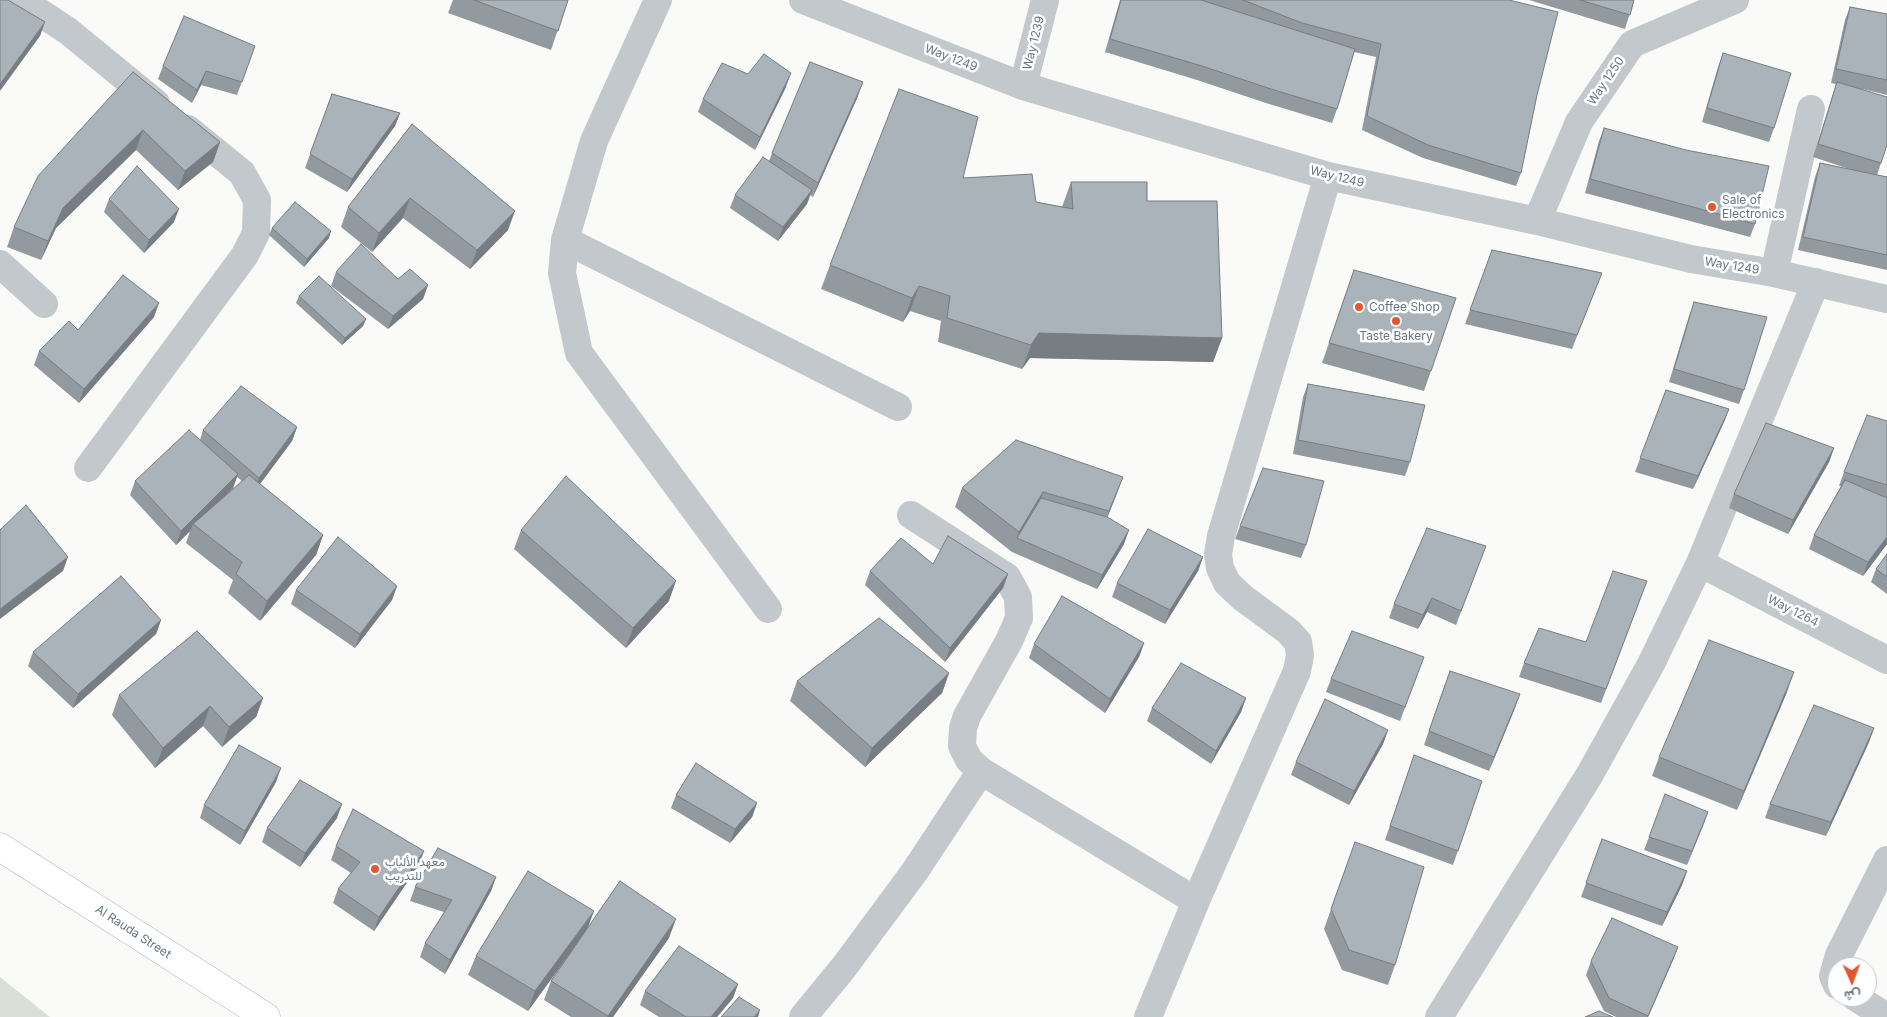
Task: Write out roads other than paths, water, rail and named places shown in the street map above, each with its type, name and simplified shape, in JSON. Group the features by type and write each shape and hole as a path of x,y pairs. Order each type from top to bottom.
{"main road":[{"name":"Al Rauda Street","path":"0,847 266,1017"}],"street":[{"path":"21,0 68,31 242,173 257,200 256,233 245,255 88,468"},
{"path":"658,0 594,141 565,240 562,274 578,353 768,610"},
{"name":"Way 1249","path":"804,0 1023,86 1328,176 1537,221 1691,259 1774,273 1887,299"},
{"name":"Way 1239","path":"1023,86 1045,0"},
{"name":"Way 1250","path":"1537,221 1578,122 1632,44 1735,0"},
{"path":"1774,273 1811,109"},
{"path":"1148,1017 1196,901 1298,672 1300,655 1298,642 1288,631 1227,584 1220,568 1218,554 1221,536 1328,176"},
{"path":"565,240 898,407"},
{"path":"0,264 44,304"},
{"path":"1439,1017 1590,774 1651,664 1700,563 1816,282"},
{"path":"911,515 1007,576 1018,597 1019,618 1009,641 963,728 962,746 969,760 981,771 1196,901"},
{"name":"Way 1264","path":"1700,563 1887,660"},
{"path":"803,1017 844,967 915,871 981,771"},
{"path":"1838,957 1887,860"},
{"path":"1871,1007 1887,1017"}],"place":[{"name":"Sale of Electronics","path":"1712,207"},
{"name":"Coffee Shop","path":"1359,307"},
{"name":"Taste Bakery","path":"1396,321"},
{"name":"معهد الألباب للتدريب","path":"375,869"}]}
